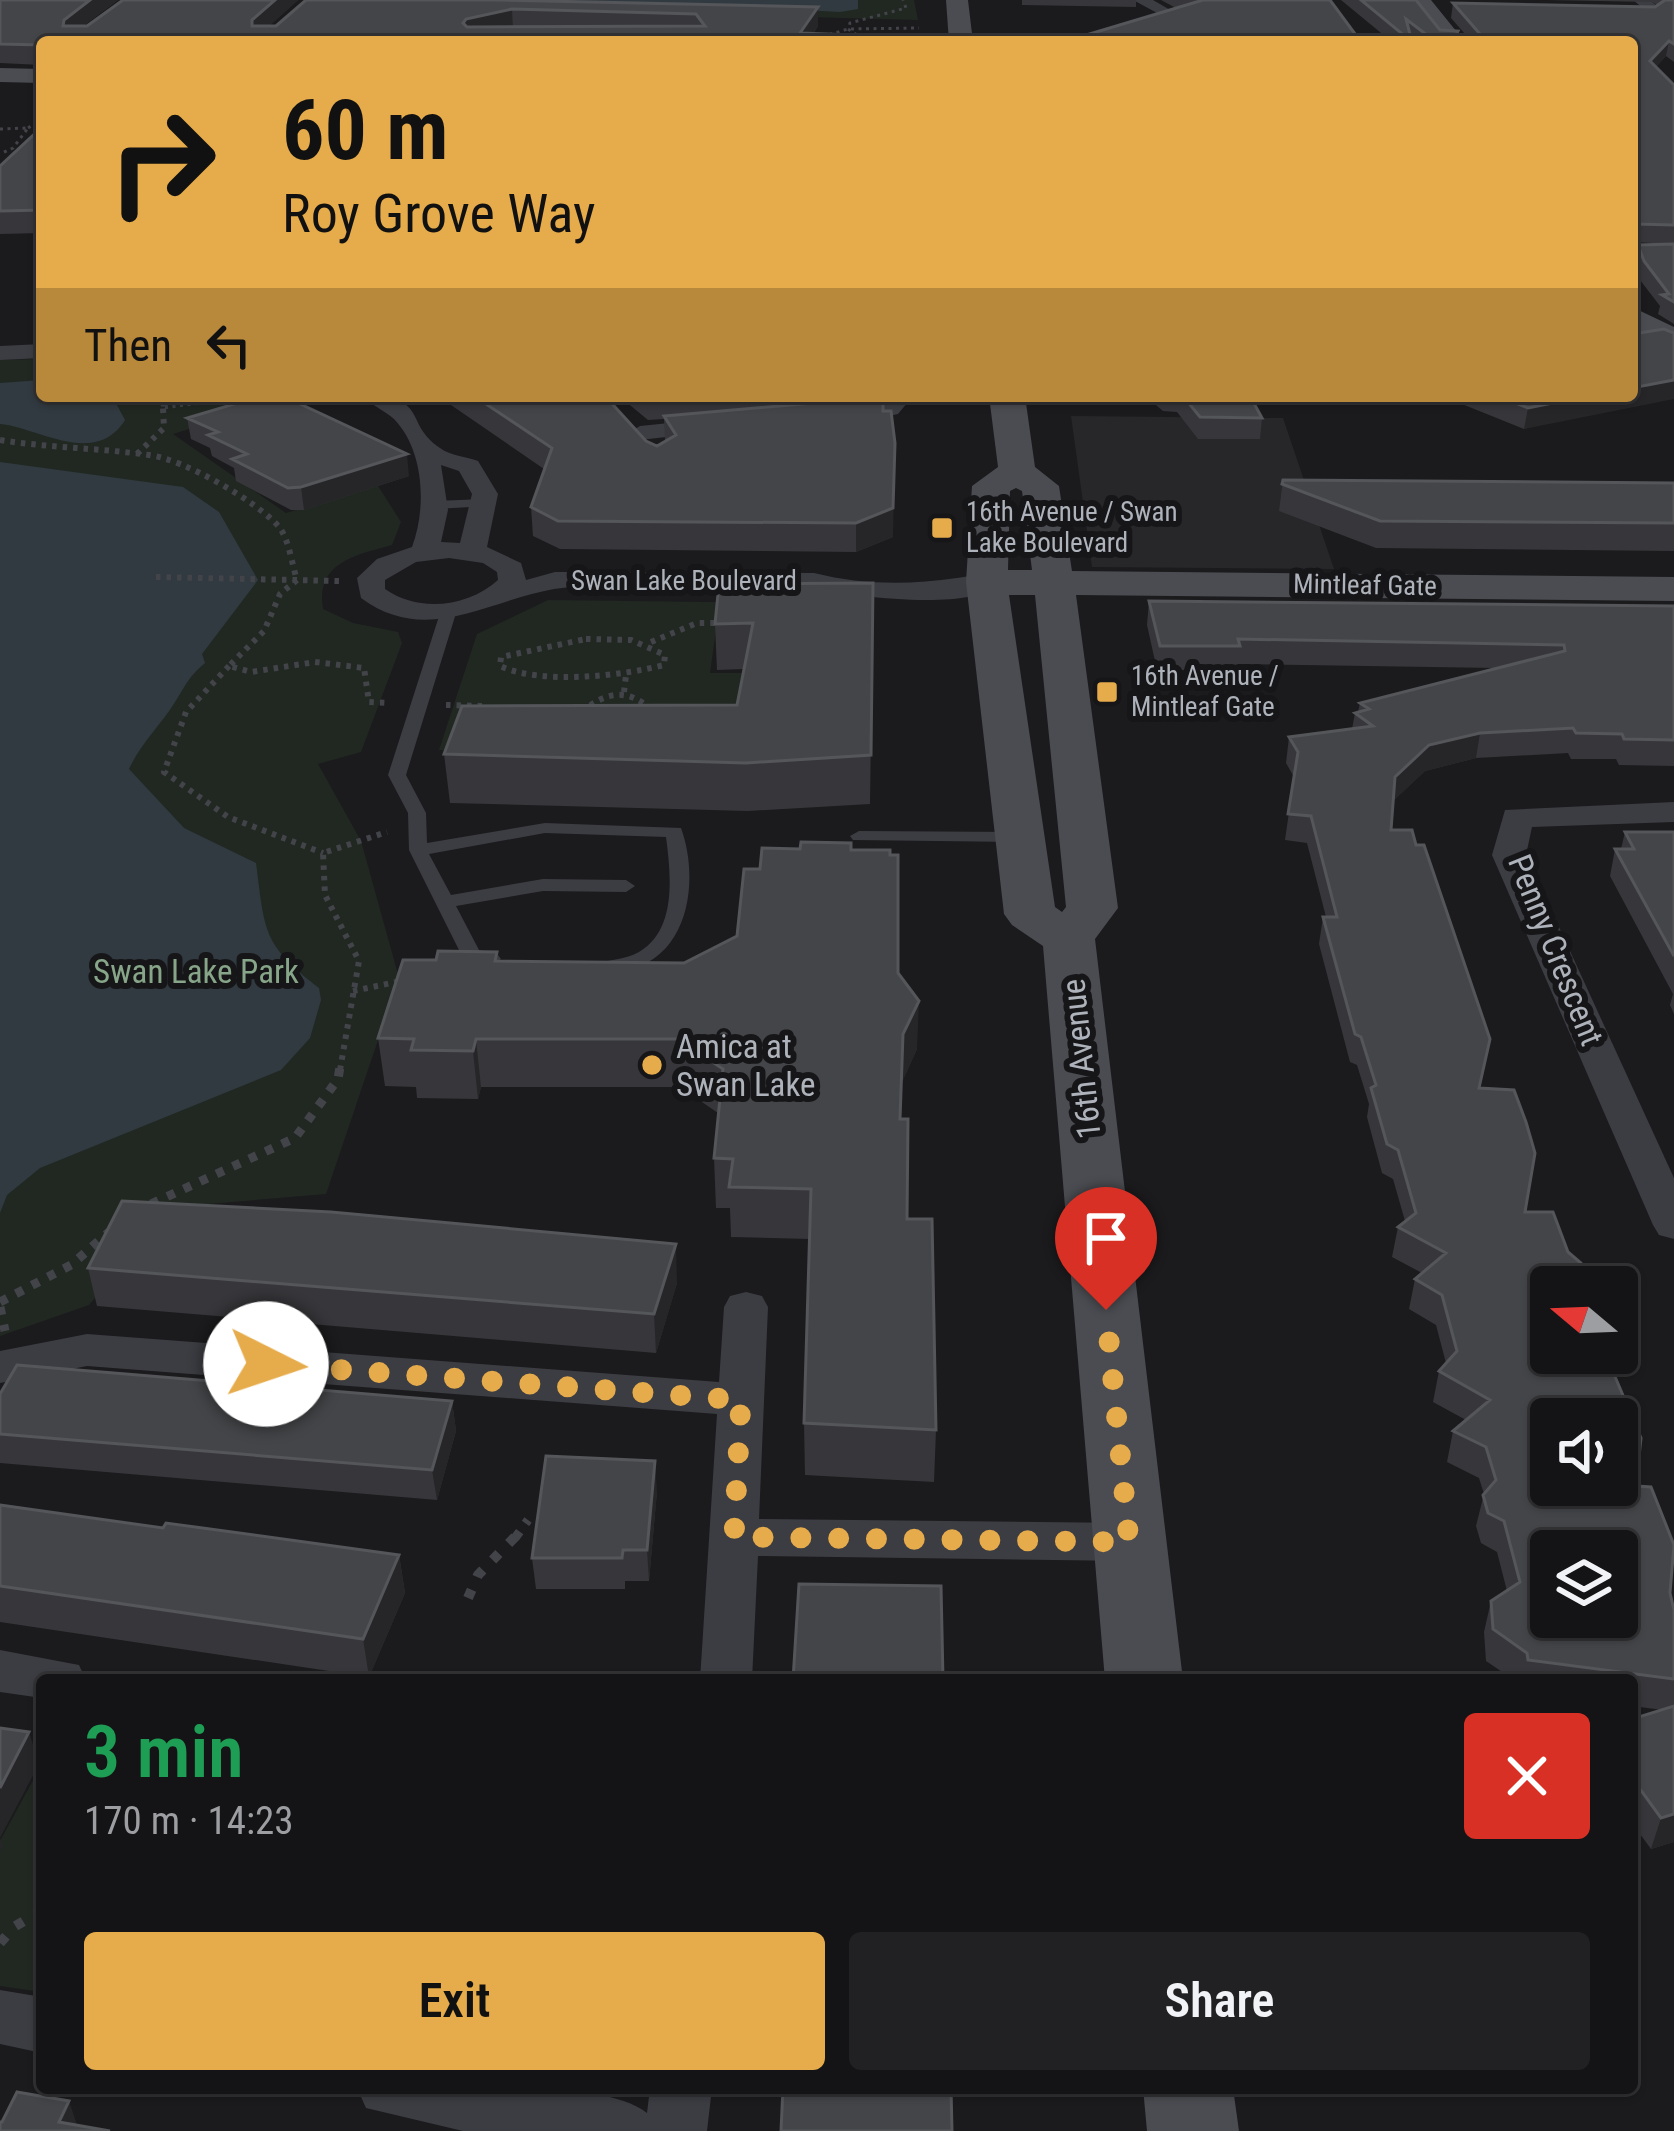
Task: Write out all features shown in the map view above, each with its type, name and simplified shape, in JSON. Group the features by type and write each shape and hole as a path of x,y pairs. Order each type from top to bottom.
{"main road":[{"path":"957,0 960,36"},
{"path":"1423,5 1448,36"},
{"path":"0,75 36,76"},
{"name":"16th Avenue","path":"1008,402 1017,472"},
{"name":"16th Avenue","path":"1017,472 1040,486 1092,908 1069,939 1143,1674"},
{"name":"16th Avenue","path":"1017,472 991,486 987,582 1030,914 1069,939"},
{"name":"Mintleaf Gate","path":"987,582 1674,589"},
{"path":"1189,2094 1193,2131"}],"street":[{"path":"1141,0 1163,11"},
{"path":"1423,5 1459,10"},
{"path":"1641,8 1674,28"},
{"path":"384,402 401,412 430,453 469,466 485,494 472,552 423,553 381,567 369,581 371,592 400,608 449,610"},
{"path":"797,419 868,416 895,402"},
{"path":"660,461 632,425 739,423"},
{"path":"423,553 434,525 435,505 425,474 430,453"},
{"name":"Swan Lake Boulevard","path":"472,552 496,558 511,569 555,580 814,581 834,588 938,591 987,582"},
{"path":"496,597 512,583 511,569"},
{"name":"Swan Lake Boulevard","path":"449,610 555,580"},
{"name":"Penny Crescent","path":"1674,812 1517,817 1509,855 1674,1226"},
{"path":"726,1674 746,1307"},
{"path":"0,1367 87,1350 741,1400"},
{"path":"734,1537 1129,1542"},
{"path":"0,1671 36,1676"},
{"path":"0,2017 36,2024"},
{"path":"421,2094 623,2131"},
{"path":"676,2131 680,2094"}],"lane":[{"path":"435,505 484,503"},
{"path":"449,610 397,775 417,813 418,850 471,954 512,964"},
{"path":"418,850 545,828 675,832 680,868 677,921 650,955 609,968 571,969"},
{"path":"859,836 1020,837"},
{"path":"445,902 543,885 626,886"}],"path":[{"path":"848,29 850,23 898,14 906,8 903,0"},
{"path":"821,36 848,29 919,28"},
{"path":"848,29 858,36"},
{"path":"0,157 36,123"},
{"path":"0,129 28,128"},
{"path":"0,157 13,161"},
{"path":"136,455 164,428 165,402"},
{"path":"165,407 203,402"},
{"path":"0,440 60,451 154,455 191,470 245,500 280,530 297,580"},
{"path":"156,577 297,580"},
{"path":"297,580 280,594 264,631 200,687 175,731 164,772 228,817 323,853 397,829 417,813"},
{"path":"651,642 665,655 664,665 626,675 517,674 500,666 501,657 594,639 651,642 697,623 737,622"},
{"path":"229,666 251,672 315,662 364,668 369,702 502,706"},
{"path":"624,692 626,675"},
{"path":"576,719 599,696 624,692 644,699 662,722"},
{"path":"566,707 587,707"},
{"path":"146,1207 296,1138 338,1079 359,961 332,916 318,871 323,853"},
{"path":"0,1302 71,1265 113,1228"},
{"path":"468,1598 479,1570 518,1540 528,1520"},
{"path":"0,1943 36,1914"}],"shaded area":[{"path":"485,0 858,0 858,9 840,12"},
{"path":"36,380 36,402 115,402 125,420 113,434 82,443 0,424 0,383"},
{"path":"1071,416 1283,418 1334,569 1092,567"},
{"path":"0,462 183,487 219,512 258,580 202,654 205,663 129,769 184,828 256,863 270,935 286,960 319,988 321,1000 310,1038 281,1070 40,1168 7,1195 0,1213"}],"green space":[{"path":"426,0 914,0 918,20 417,6"},
{"name":"Swan Lake Park","path":"36,359 36,402 277,402 173,434 286,513 378,486 401,522 392,545 364,553 332,571 322,593 323,609 353,623 398,632 402,643 361,752 318,764 361,841 399,978 326,1194 172,1207 89,1305 0,1336 0,360"},
{"path":"548,600 789,603 716,630 710,673 747,673 730,750 439,750 477,634"},
{"path":"36,1775 36,1991 0,1986 0,1841"}],"building":[{"path":"0,0 90,0 64,20 63,26 87,26 123,0 275,0 252,20 252,26 276,26 306,0 818,7 800,33 877,36 36,36 36,45 0,44","holes":["512,9 696,14 705,26 467,27 463,23"]},
{"path":"1203,0 1330,0 1357,36 1085,36"},
{"path":"1361,0 1416,0 1440,30 1458,31 1455,36 1428,36 1406,19 1410,36"},
{"path":"1674,0 1674,44 1669,41 1650,61 1674,85 1674,225 1638,224 1638,36 1482,36 1453,3 1655,7"},
{"path":"36,133 36,210 0,211 0,166"},
{"path":"1674,244 1674,302 1662,295 1669,294 1638,245"},
{"path":"1664,329 1674,333 1674,380 1638,387 1638,333"},
{"path":"241,402 296,402 407,454 288,488 232,459 247,454 208,435 218,432 187,418"},
{"path":"483,402 610,402 646,441 657,446 676,435 664,416 825,402 883,402 883,411 891,411 895,443 893,508 856,523 558,521 531,507 552,448"},
{"path":"1188,402 1253,402 1262,418 1200,417"},
{"path":"1513,402 1558,402 1528,408"},
{"path":"1283,480 1674,483 1674,523 1380,521 1282,484"},
{"path":"873,583 871,755 746,763 444,754 462,706 737,705 753,623 715,624 719,584"},
{"path":"1149,601 1674,606 1674,740 1624,739 1622,734 1576,733 1573,728 1480,733 1429,745 1395,777 1391,830 1412,830 1416,845 1424,845 1490,1039 1479,1088 1514,1090 1526,1122 1535,1153 1525,1212 1553,1212 1568,1252 1581,1263 1530,1266 1530,1374 1614,1374 1624,1398 1530,1398 1530,1506 1638,1506 1638,1486 1651,1487 1674,1545 1670,1593 1674,1679 1528,1660 1527,1653 1493,1629 1491,1601 1520,1582 1504,1521 1488,1513 1483,1495 1496,1480 1486,1447 1453,1431 1490,1400 1439,1371 1457,1351 1442,1295 1415,1279 1446,1253 1398,1227 1416,1213 1398,1150 1387,1144 1371,1088 1376,1085 1361,1037 1355,1034 1323,917 1337,917 1311,816 1288,814 1298,752 1289,737 1373,726 1355,713 1369,709 1360,703 1565,651 1564,645 1238,639 1240,646 1160,646"},
{"path":"1625,832 1674,832 1674,956 1615,849 1634,849"},
{"path":"801,842 851,843 851,850 890,850 890,855 898,855 898,973 919,1001 903,1034 900,1119 908,1119 907,1219 932,1219 936,1430 804,1423 811,1189 729,1187 733,1159 714,1158 723,1069 678,1039 476,1039 473,1051 411,1050 414,1039 378,1038 403,960 436,960 438,951 497,952 495,961 684,963 737,936 744,869 760,869 762,848 800,849"},
{"path":"122,1201 331,1212 676,1244 654,1314 88,1268"},
{"path":"17,1365 452,1401 432,1470 0,1434 0,1394"},
{"path":"546,1456 655,1461 647,1550 623,1550 622,1558 532,1558"},
{"path":"0,1505 399,1555 363,1639 0,1586"},
{"path":"799,1584 941,1586 943,1674 793,1674"},
{"path":"1674,1706 1674,1814 1661,1818 1638,1786 1638,1717"},
{"path":"0,1728 29,1732 0,1788"},
{"path":"17,2092 69,2101 59,2122 110,2131 0,2131"},
{"path":"783,2094 951,2094 952,2131 781,2131"}],"place":[{"name":"16th Avenue / Swan Lake Boulevard","path":"942,528"},
{"name":"16th Avenue / Mintleaf Gate","path":"1107,692"},
{"name":"Amica at Swan Lake","path":"652,1065"}],"route":[{"path":"266,1364 741,1400 734,1537 1129,1542 1106,1310"}]}
